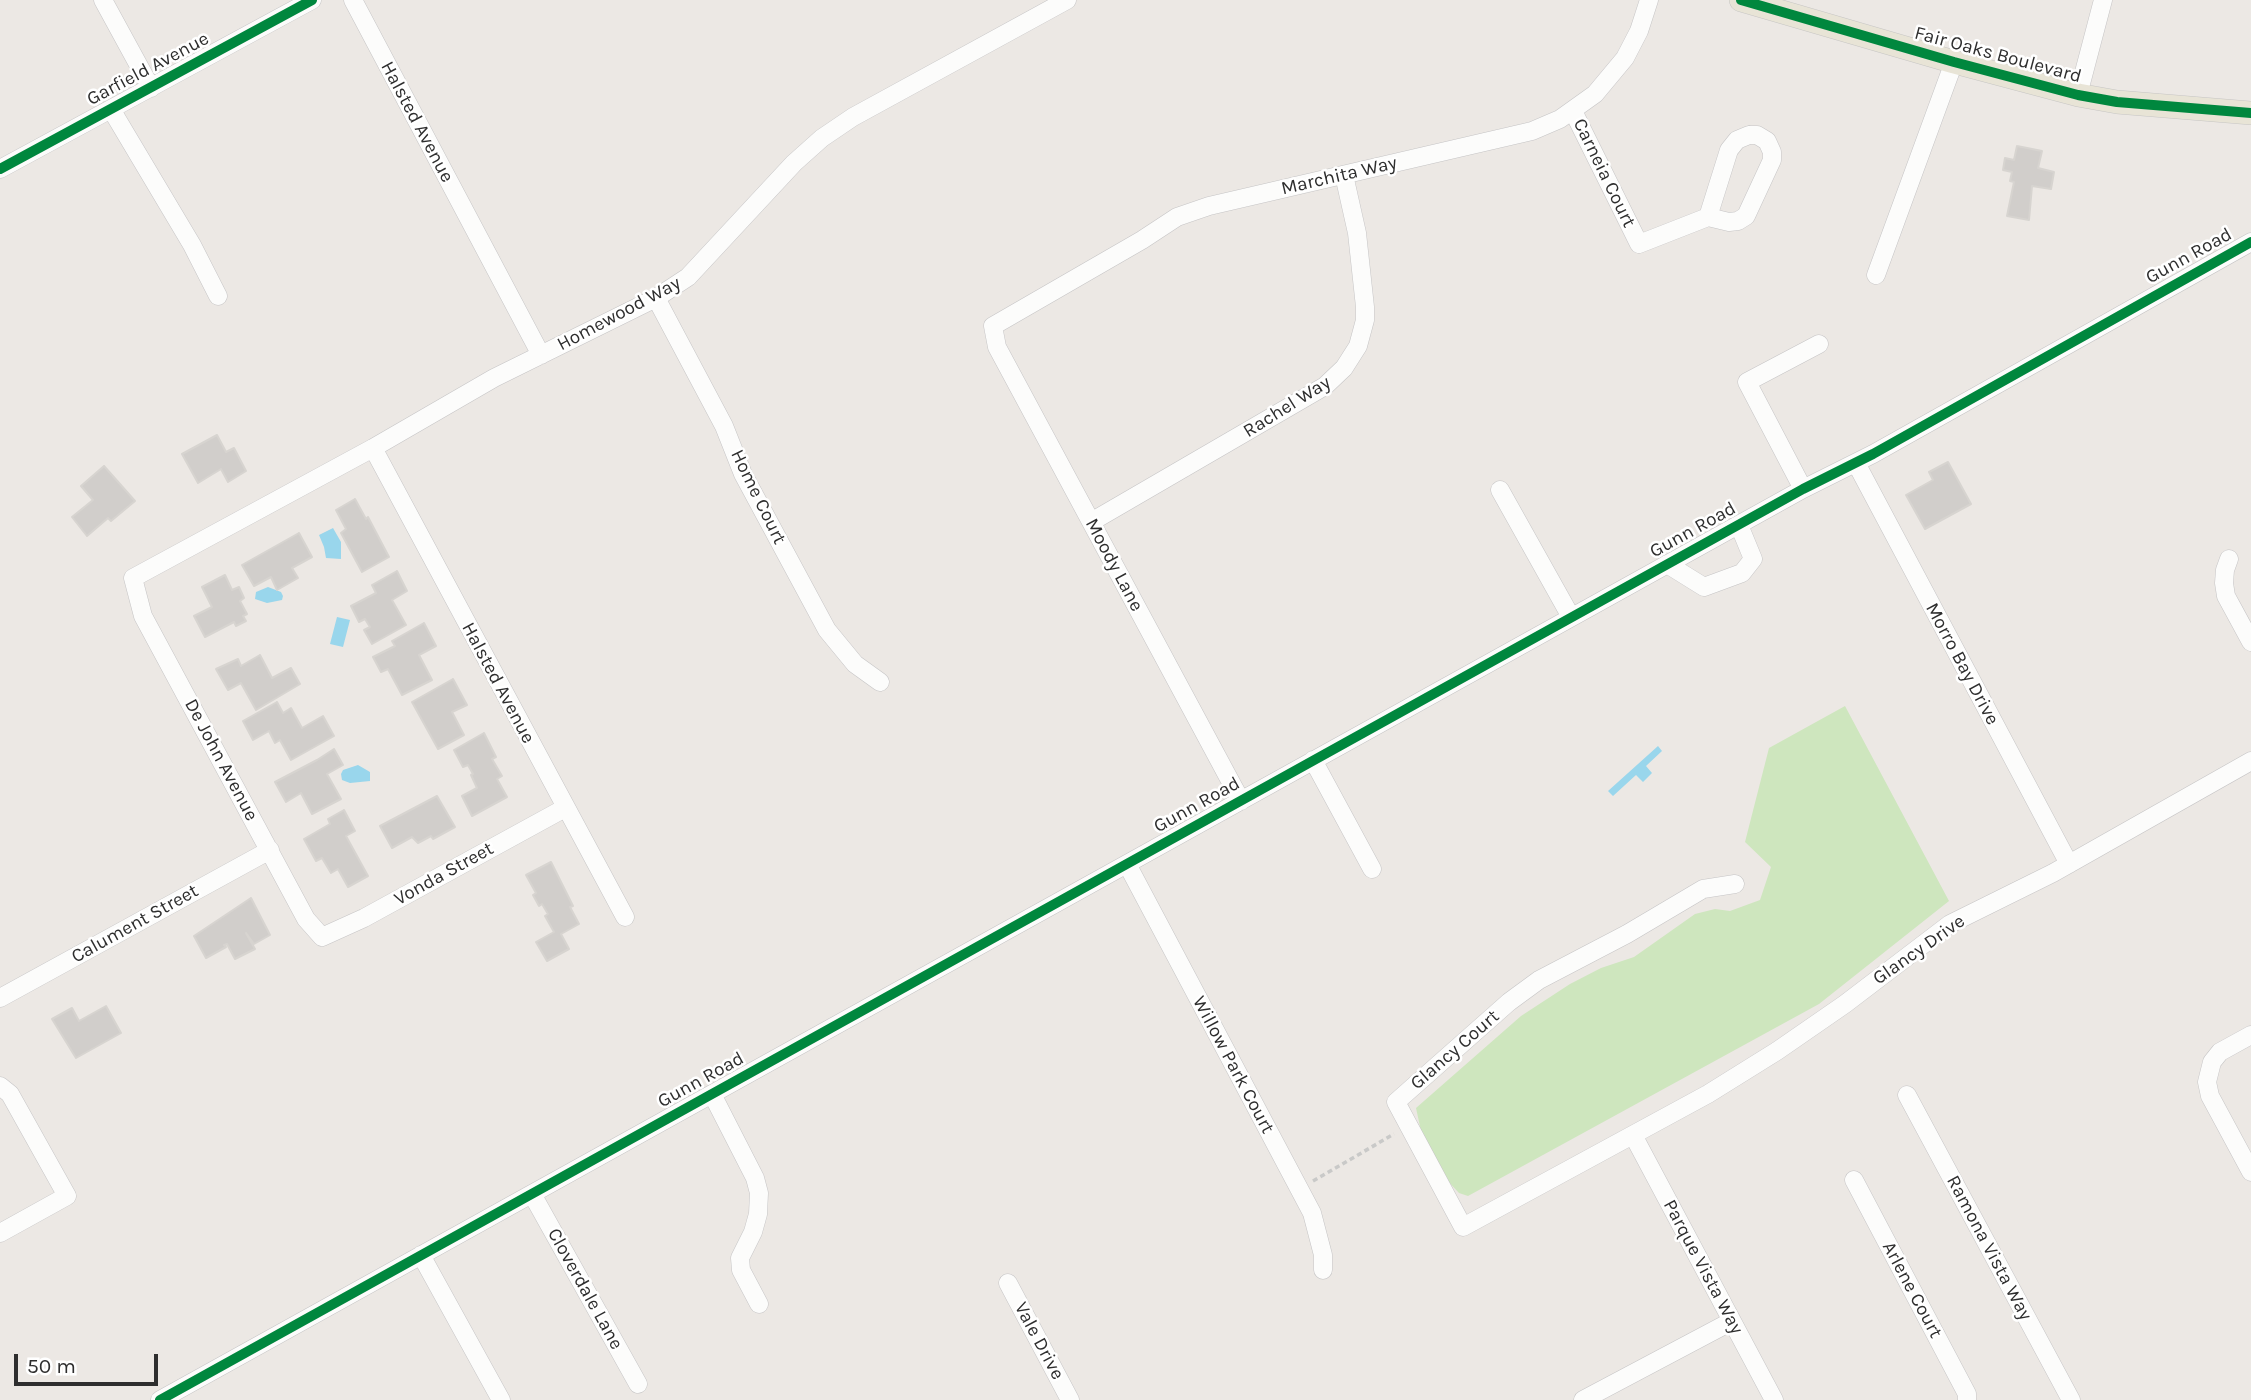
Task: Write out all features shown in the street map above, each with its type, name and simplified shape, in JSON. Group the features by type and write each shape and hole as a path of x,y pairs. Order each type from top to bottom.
{"main road":[{"name":"Fair Oaks Boulevard","path":"1741,0 2078,95 2117,102 2251,113"}],"street":[{"path":"103,0 151,88"},
{"name":"Garfield Avenue","path":"0,169 312,0"},
{"name":"Halsted Avenue","path":"353,0 541,355"},
{"name":"Homewood Way","path":"132,578 373,448 494,378 656,298 688,277 794,163 822,138 853,117 1067,0"},
{"name":"Marchita Way","path":"993,326 1177,217 1209,206 1532,131 1573,111 1595,94 1625,58 1639,31 1649,0"},
{"path":"2078,95 2103,0"},
{"path":"1875,275 1954,62"},
{"path":"111,110 192,245 218,296"},
{"name":"Carneia Court","path":"1573,111 1639,244 1708,217 1729,222 1746,216 1772,160 1772,152 1762,137 1749,135 1737,140 1729,150 1708,217"},
{"name":"Rachel Way","path":"1091,522 1325,386 1352,358 1362,333 1365,307 1357,233 1344,175"},
{"name":"Gunn Road","path":"160,1400 2251,242"},
{"name":"Home Court","path":"656,298 724,426 743,474 827,630 855,664 880,682"},
{"name":"Moody Lane","path":"993,326 997,346 1241,800"},
{"path":"1803,489 1747,382 1819,344"},
{"name":"Halsted Avenue","path":"373,448 625,917"},
{"name":"Morro Bay Drive","path":"1856,463 2069,864"},
{"path":"1500,490 1571,617"},
{"path":"1667,564 1704,587 1742,573 1753,559 1739,524"},
{"path":"2229,559 2225,570 2226,596 2251,642"},
{"name":"De John Avenue","path":"132,578 143,616 306,919 322,937"},
{"path":"1313,760 1372,869"},
{"name":"Glancy Drive","path":"1633,1135 1708,1094 1777,1051 1950,925 2069,864 2251,761"},
{"name":"Vonda Street","path":"322,937 364,918 565,808"},
{"name":"Calument Street","path":"0,998 270,850"},
{"name":"Willow Park Court","path":"1127,864 1300,1189 1317,1227 1323,1270"},
{"name":"Glancy Court","path":"1633,1135 1463,1227 1396,1102 1509,1002 1539,980 1627,934 1703,889 1735,884"},
{"path":"2251,1035 2220,1052 2212,1062 2207,1082 2210,1097 2251,1172"},
{"path":"0,1086 10,1094 67,1196 0,1233"},
{"path":"712,1094 755,1178 759,1193 753,1232 740,1258 741,1269 760,1304"},
{"name":"Ramona Vista Way","path":"1907,1095 2071,1400"},
{"name":"Parque Vista Way","path":"1633,1135 1774,1400"},
{"name":"Arlene Court","path":"1854,1180 1967,1394 1967,1400"},
{"name":"Cloverdale Lane","path":"532,1194 638,1384"},
{"path":"421,1255 501,1400"},
{"name":"Vale Drive","path":"1008,1283 1070,1400"},
{"path":"1583,1400 1732,1321"}],"path":[{"path":"1300,1189 1409,1125"}],"green space":[{"path":"1845,706 1949,901 1819,1004 1468,1196 1459,1193 1444,1177 1421,1131 1416,1108 1521,1016 1570,984 1601,968 1634,957 1695,914 1715,909 1730,911 1760,900 1771,867 1745,842 1769,748"}],"water":[{"path":"333,528 341,542 341,559 326,558 319,535"},
{"path":"268,587 281,592 282,600 267,603 255,599 256,592"},
{"path":"337,617 350,620 343,647 330,644"},
{"path":"1658,746 1662,751 1646,766 1652,773 1643,782 1636,775 1613,796 1608,791"},
{"path":"358,765 370,772 370,781 350,783 342,780 343,770"}],"building":[{"path":"2017,146 2042,151 2038,168 2054,172 2051,189 2032,186 2029,220 2007,216 2014,182 2010,181 2012,172 2003,170 2005,158 2014,160"},
{"path":"217,435 226,452 234,448 246,471 228,482 221,469 198,483 182,454"},
{"path":"1948,462 1971,504 1925,529 1906,495 1933,480 1929,472"},
{"path":"104,466 135,501 111,521 108,518 87,536 72,517 93,500 81,486"},
{"path":"355,499 366,519 368,517 389,557 362,572 341,533 346,529 336,510"},
{"path":"299,533 312,557 292,568 298,578 277,590 271,577 254,586 242,565"},
{"path":"397,571 407,591 392,600 406,625 372,644 364,630 370,627 365,619 359,622 351,606 376,593 372,585"},
{"path":"225,575 232,590 239,587 244,598 240,601 247,614 243,616 246,621 236,626 234,622 205,637 194,616 212,607 202,587"},
{"path":"424,623 436,646 419,655 432,680 402,695 388,669 381,672 373,657 395,646 392,641"},
{"path":"260,655 272,678 291,668 300,684 256,710 241,683 228,690 216,669 238,659 241,666"},
{"path":"453,679 467,705 452,712 464,735 438,749 412,702"},
{"path":"277,702 283,713 291,708 302,728 323,716 334,736 291,760 280,740 275,743 269,731 253,740 243,721"},
{"path":"484,733 496,757 492,759 502,776 497,779 507,797 472,816 462,796 477,788 468,765 463,767 454,750"},
{"path":"334,749 343,765 327,774 341,799 312,814 301,793 286,802 275,782"},
{"path":"437,796 455,827 433,839 431,836 418,843 412,837 392,848 380,826"},
{"path":"344,810 355,831 346,836 368,876 348,887 338,869 331,873 322,858 316,861 304,839 330,824 328,819"},
{"path":"551,862 579,924 561,934 569,949 547,961 536,942 554,932 545,916 548,914 542,904 539,906 533,895 536,893 526,875"},
{"path":"251,898 270,935 254,944 246,933 255,949 235,959 227,944 206,958 194,936"},
{"path":"106,1006 121,1033 76,1058 52,1019 72,1008 79,1021"}],"cycle path":[{"path":"0,169 312,0"},
{"path":"1741,0 2078,95 2117,102 2251,113"},
{"path":"160,1400 1803,489 1873,454 2251,242"}]}
